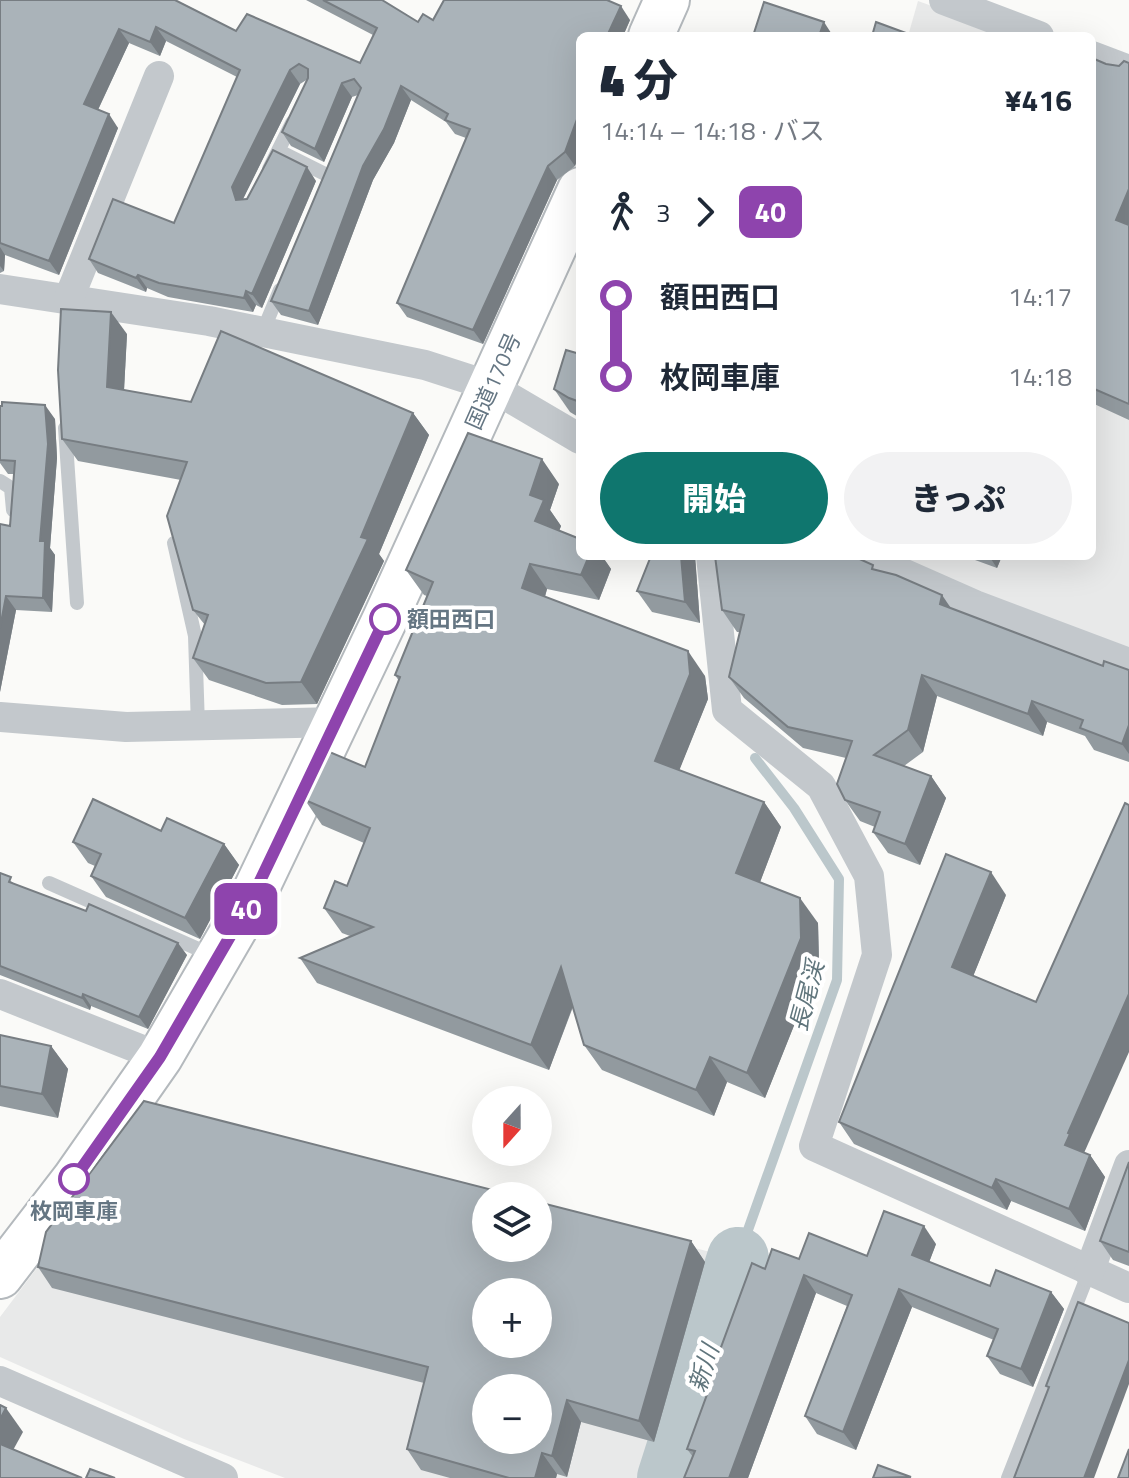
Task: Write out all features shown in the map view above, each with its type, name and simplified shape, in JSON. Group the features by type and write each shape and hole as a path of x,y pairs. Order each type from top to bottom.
{"highway":[{"path":"653,32 667,0"},
{"name":"国道170号","path":"0,1276 74,1180 160,1057 250,902 337,722 576,199"}],"street":[{"path":"944,0 1028,32"},
{"path":"1096,58 1129,70"},
{"path":"68,306 159,76"},
{"path":"0,289 68,306 263,331 425,365 490,386 576,437"},
{"path":"711,560 727,710 821,786 869,876 877,955 814,1146 1129,1288"},
{"path":"873,560 975,605 1129,663"},
{"path":"0,717 126,727 337,722"},
{"path":"0,994 160,1057"},
{"path":"1089,1272 1129,1165"},
{"path":"0,1381 223,1478"}],"lane":[{"path":"265,178 297,113"},
{"path":"279,151 329,177"},
{"path":"263,331 287,275"},
{"path":"64,405 77,603"},
{"path":"0,481 11,488 13,510"},
{"path":"174,543 195,636 198,726"},
{"path":"49,883 217,958"},
{"path":"1008,1478 1089,1272"}],"shaded area":[{"path":"918,1 1004,32 909,32"},
{"path":"1096,65 1129,77 1129,654 888,560 1096,560"},
{"path":"472,1198 472,1262 552,1262 552,1212 730,1257 650,1478 285,1478 184,1439 0,1357 0,1317 52,1248"}],"building":[{"path":"0,0 175,0 236,31 247,14 360,63 377,28 323,0 382,0 418,22 423,14 433,20 444,0 607,0 621,6 609,32 576,32 576,122 565,152 548,166 473,330 397,303 470,129 445,120 448,114 401,86 384,129 363,166 309,311 271,301 361,88 354,79 342,83 315,149 282,132 308,78 308,69 299,64 290,70 232,187 236,200 247,199 273,150 307,167 252,294 246,291 244,298 159,283 138,275 136,278 89,259 113,199 174,223 240,70 156,27 150,42 119,29 84,104 109,114 49,261 0,243"},
{"path":"764,2 824,22 820,32 754,32"},
{"path":"876,22 903,32 873,32"},
{"path":"1096,60 1119,66 1124,61 1129,63 1129,189 1116,220 1129,225 1129,404 1096,390"},
{"path":"61,309 111,312 107,387 191,402 221,331 413,413 361,537 368,539 301,682 266,683 193,658 208,615 193,610 167,516 187,462 62,439 58,370"},
{"path":"566,350 576,353 576,401 554,389"},
{"path":"2,402 45,405 48,444 40,541 45,541 43,598 6,596 0,628 0,524 10,526 15,461 0,460"},
{"path":"468,433 542,459 530,495 544,500 535,521 576,537 576,560 587,560 581,575 530,564 522,588 688,651 690,674 655,761 764,802 736,873 800,898 801,938 747,1073 710,1057 696,1090 584,1045 561,967 531,1045 300,958 373,927 324,908 335,881 347,886 370,828 305,800 325,750 365,767 400,677 395,675 433,582 406,570"},
{"path":"649,560 681,560 685,602 637,591"},
{"path":"716,560 862,560 873,565 872,569 896,575 942,595 940,604 1103,666 1104,661 1129,670 1129,725 1122,744 1080,728 1083,720 1032,701 1028,714 922,675 908,730 874,755 931,776 905,844 873,832 880,812 845,800 837,784 852,741 788,727 729,677 744,615 722,610"},
{"path":"93,799 161,831 167,818 224,844 185,918 91,876 101,854 73,842"},
{"path":"1125,803 1129,805 1129,994 1068,1133 1065,1145 1090,1155 1069,1209 996,1179 992,1188 839,1122 946,854 991,872 952,967 1036,1002"},
{"path":"0,873 11,877 9,882 86,911 89,904 178,943 139,1017 0,966"},
{"path":"0,1035 51,1046 42,1094 0,1086"},
{"path":"144,1101 472,1185 472,1262 552,1262 552,1206 691,1241 639,1421 567,1400 552,1456 545,1454 552,1454 552,1374 472,1374 472,1454 542,1454 535,1478 509,1478 407,1449 428,1367 38,1267 46,1232"},
{"path":"1129,1162 1129,1252 1100,1241"},
{"path":"884,1211 924,1226 912,1255 990,1286 996,1270 1051,1292 1021,1369 987,1356 998,1329 899,1289 843,1432 805,1416 852,1295 804,1275 729,1478 684,1478 695,1451 687,1449 752,1263 765,1269 772,1249 799,1259 809,1233 867,1256"},
{"path":"1078,1302 1129,1323 1129,1360 1084,1478 1014,1478 1049,1387 1046,1386"},
{"path":"0,1405 6,1408 0,1419"},
{"path":"0,1444 82,1478 0,1478"},
{"path":"1129,1449 1129,1478 1118,1478"},
{"path":"878,1465 911,1477 873,1478"},
{"path":"90,1469 115,1478 86,1478"}],"waterway":[{"name":"長尾渓","path":"738,1258 837,980 839,879 794,808 755,758"},
{"name":"新川","path":"668,1478 738,1258"}],"bus line":[{"name":"40","path":"74,1179 160,1057 250,902 385,619"}],"place":[{"name":"額田西口","path":"385,619"},
{"name":"枚岡車庫","path":"74,1179"}]}
